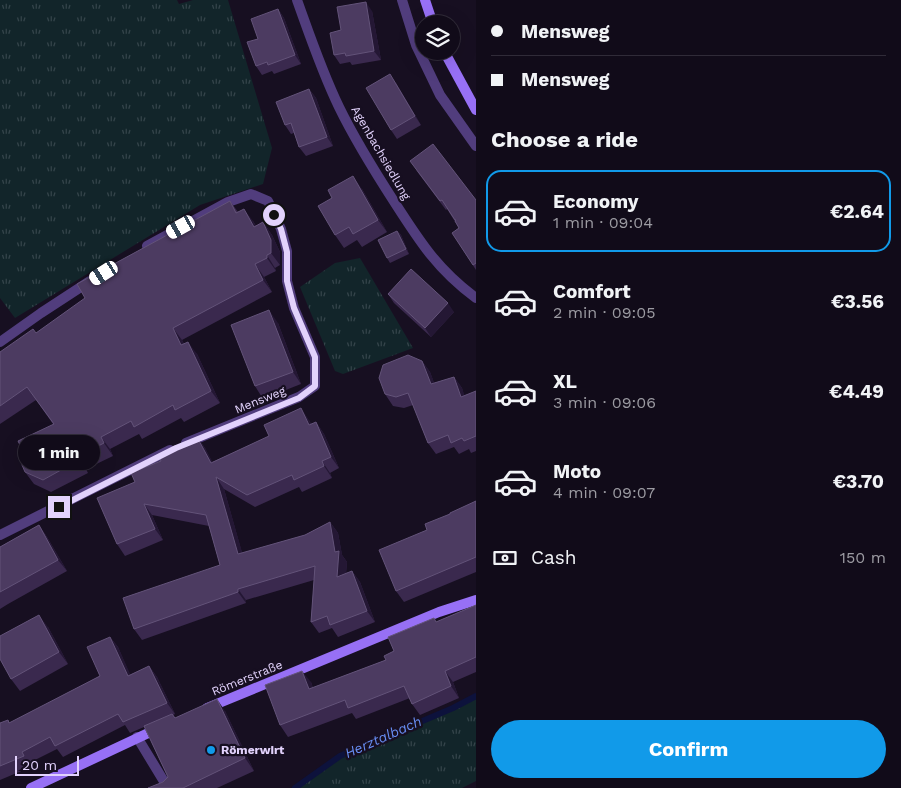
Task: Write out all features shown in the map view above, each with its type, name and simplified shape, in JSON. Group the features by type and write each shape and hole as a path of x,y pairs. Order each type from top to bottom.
{"street":[{"name":"Agenbachsiedlung","path":"297,0 311,40 339,106 373,170 429,254 451,278 476,298"},
{"path":"402,0 416,45 440,95 476,146"},
{"path":"425,0 429,15"},
{"path":"449,60 476,110"},
{"name":"Mensweg","path":"0,535 176,448 299,398 315,386 315,357 294,308 287,281 287,252 281,229 268,201 251,194 228,202 135,253"},
{"path":"0,342 42,312 96,278"},
{"name":"Römerstraße","path":"195,713 439,612 476,600"},
{"path":"31,788 168,724"},
{"path":"137,737 168,788"}],"green space":[{"path":"0,0 177,0 179,4 193,0 228,0 272,148 263,184 200,205 15,318 0,298"},
{"path":"360,258 413,348 343,374 335,371 300,287 335,263"},
{"path":"476,696 476,781 462,788 295,788 340,756 453,708"}],"building":[{"path":"366,2 374,51 346,56 345,53 334,55 330,33 341,30 337,7"},
{"path":"278,9 295,55 268,65 267,62 256,66 247,42 258,39 251,19"},
{"path":"390,74 415,116 391,130 366,88"},
{"path":"309,89 327,137 299,147 291,123 285,125 276,102"},
{"path":"433,144 476,200 476,263 473,265 452,233 459,228 456,220 410,161"},
{"path":"353,176 378,220 353,234 349,227 335,235 318,206 332,198 328,190"},
{"path":"230,201 236,213 244,209 254,227 263,222 271,240 271,253 267,255 267,258 255,264 263,280 173,328 181,345 188,342 211,391 175,410 173,405 134,427 131,421 101,437 104,443 77,457 79,460 43,480 25,472 22,465 25,455 18,441 54,424 27,387 0,406 0,352 33,329 36,333 85,298 77,284"},
{"path":"397,231 406,249 387,258 378,240"},
{"path":"411,269 448,303 425,328 388,294"},
{"path":"269,310 293,372 255,386 231,325"},
{"path":"408,355 422,361 431,384 454,377 461,397 476,391 476,436 464,441 462,438 451,443 448,435 428,443 408,393 396,397 385,394 379,378 383,365"},
{"path":"301,408 309,425 316,422 331,457 322,461 324,466 294,480 292,475 247,495 216,477 238,554 305,535 330,522 335,552 339,551 337,577 352,571 367,611 330,625 327,616 311,622 315,566 238,589 238,592 134,629 123,598 220,565 206,515 144,504 155,529 117,544 97,498 135,482 131,473 161,461 158,454 197,437 211,463 269,436 264,425"},
{"path":"476,501 476,557 396,591 379,550 427,530 425,524"},
{"path":"39,525 58,560 0,592 0,547"},
{"path":"476,605 476,657 445,671 451,686 412,704 404,686 348,708 345,700 280,725 265,685 302,671 309,689 386,660 384,656 394,651 388,637 434,618 436,622"},
{"path":"39,615 59,652 11,679 0,659 0,636"},
{"path":"110,637 128,676 149,666 167,703 123,722 118,714 55,746 50,737 22,752 24,756 0,766 0,723 8,720 9,723 100,676 87,647"},
{"path":"217,699 245,758 183,788 148,788 163,782 168,777 144,726 172,714 175,718"}],"waterway":[{"name":"Herztalbach","path":"295,788 340,756 453,708 476,696"}],"place":[{"name":"Römerwirt","path":"211,750"}],"route":[{"path":"59,507 176,448 299,398 315,386 315,357 294,308 287,281 287,252 281,229 274,215"}]}
